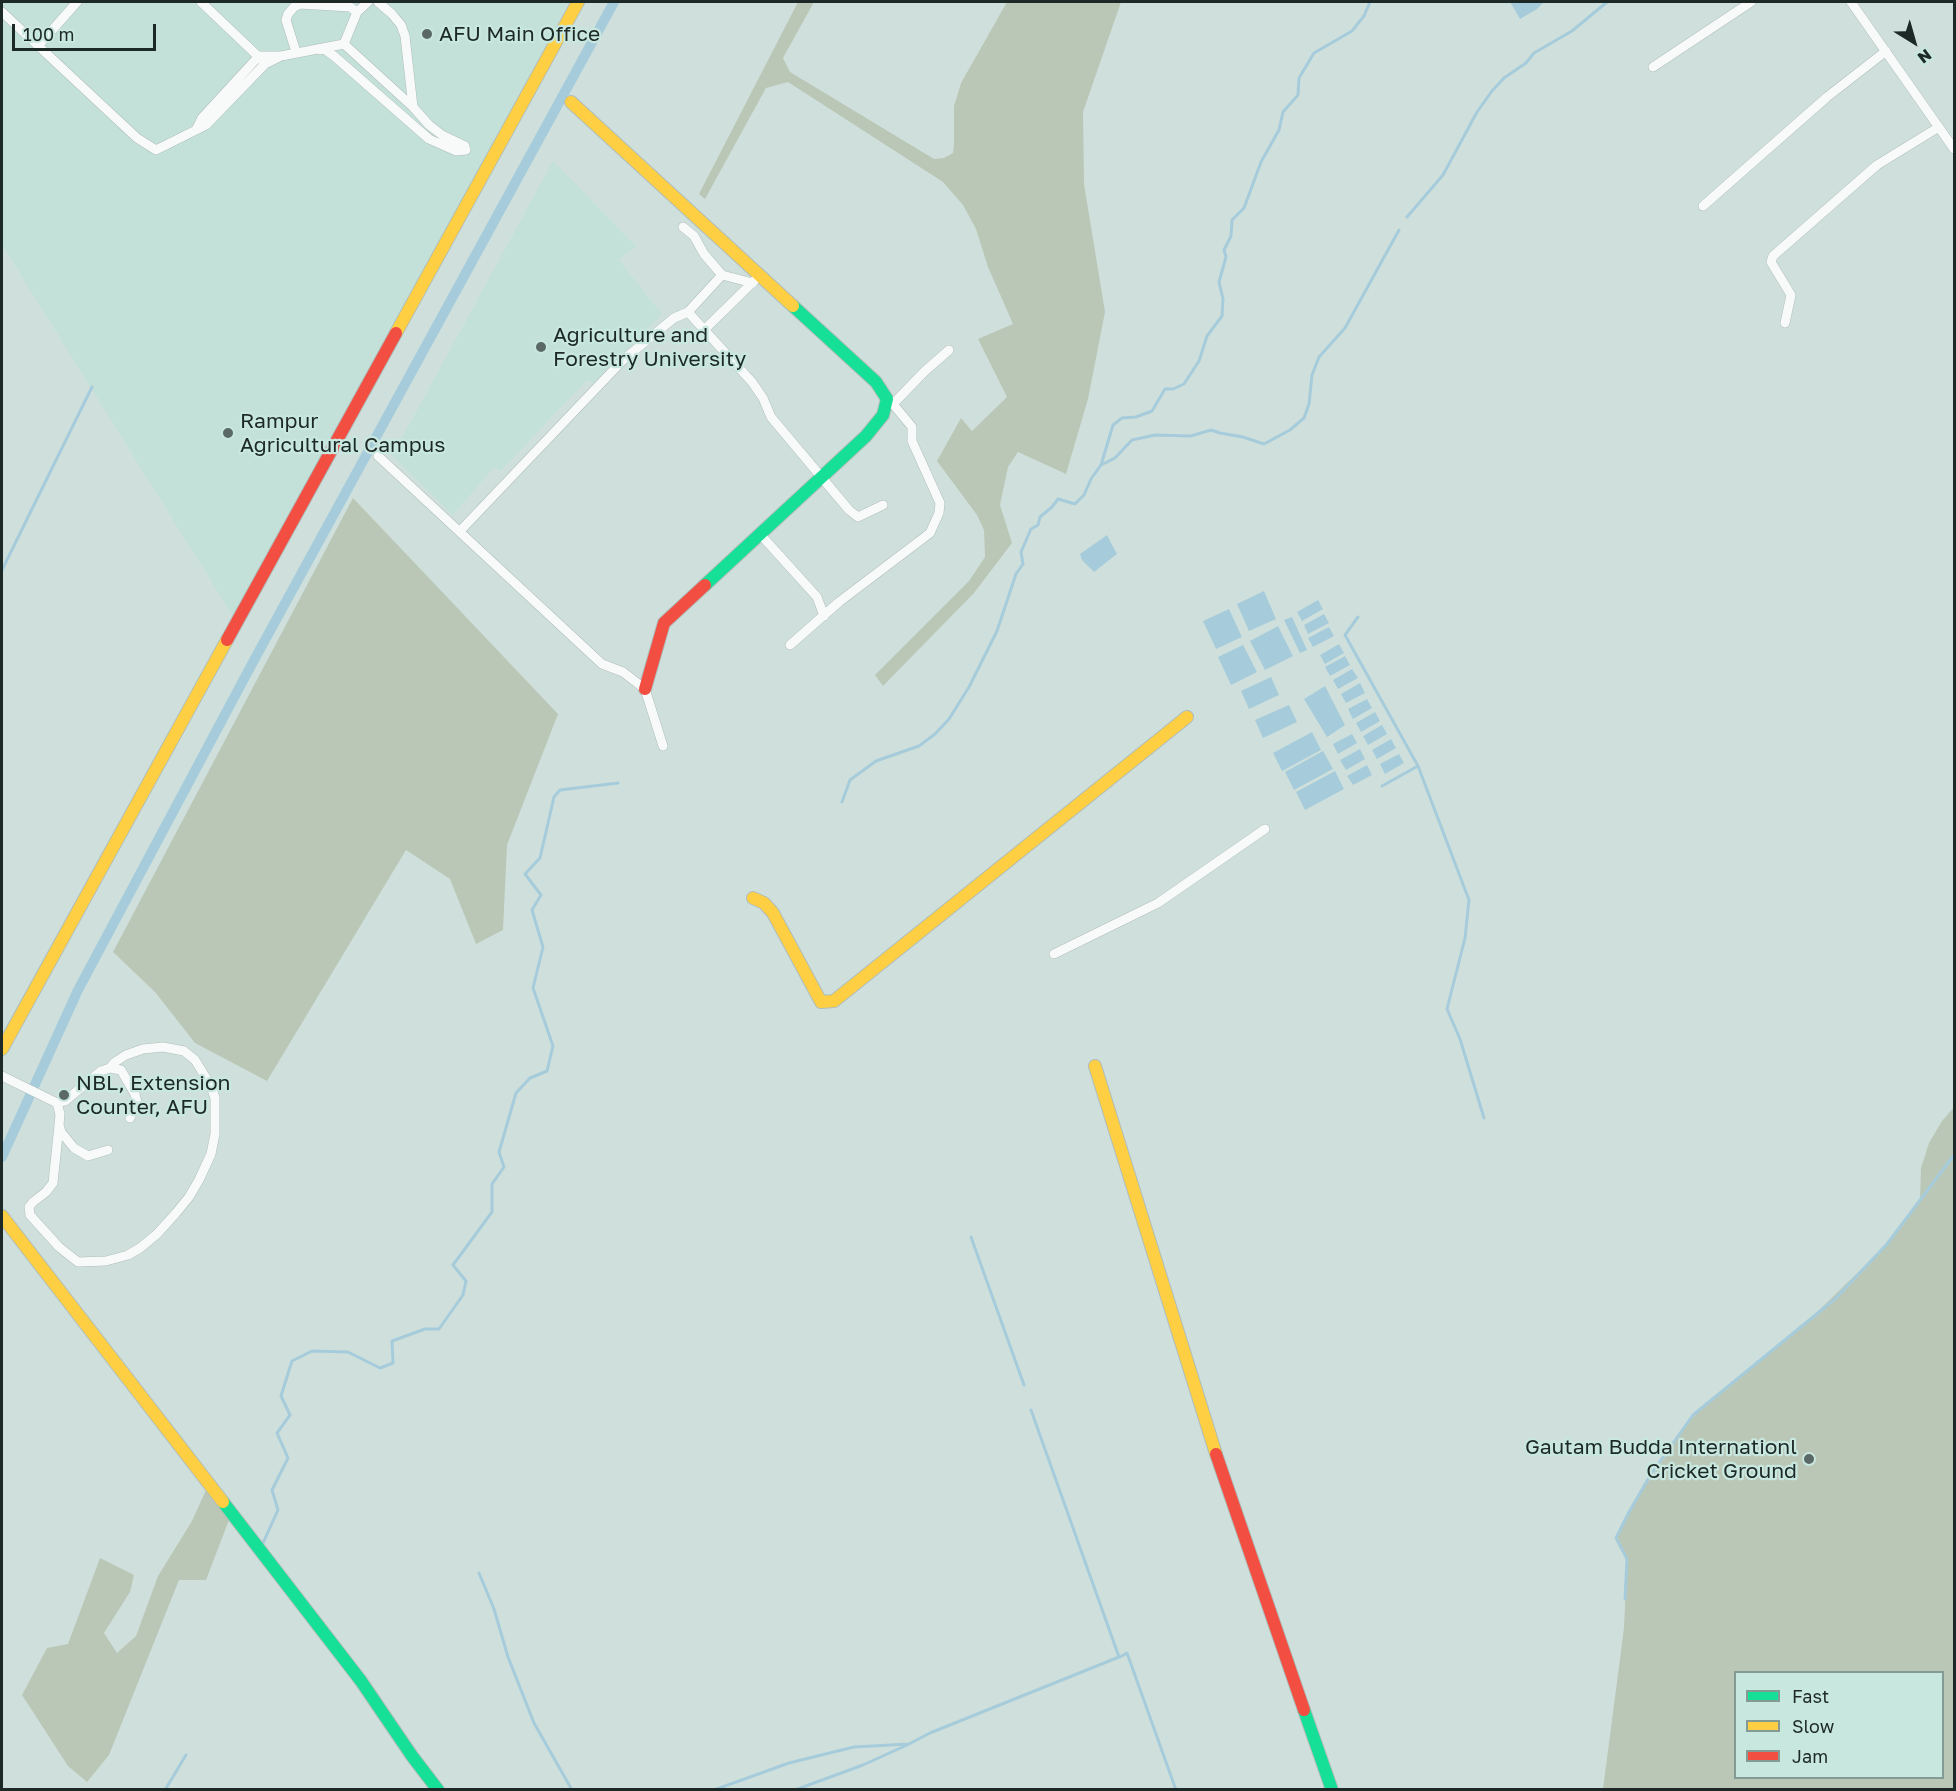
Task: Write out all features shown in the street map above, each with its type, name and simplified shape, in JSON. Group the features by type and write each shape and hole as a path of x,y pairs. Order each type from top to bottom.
{"street":[{"path":"39,45 76,2"},
{"path":"201,2 262,60"},
{"path":"344,44 357,12 368,2"},
{"path":"378,2 392,14 405,36 413,106"},
{"path":"2,1049 578,2"},
{"path":"1653,67 1751,2"},
{"path":"1851,2 1954,149"},
{"path":"296,52 286,20 294,6 300,4 350,7 357,12"},
{"path":"2,12 137,138 156,150 206,125 262,60 296,52 324,49 429,139 456,151 465,148 429,125 413,106 344,44"},
{"path":"309,51 344,44"},
{"path":"1703,206 1827,97 1886,51"},
{"path":"571,102 756,280 876,382 912,427 912,441 940,503 939,513 930,533 790,645"},
{"path":"1785,323 1791,295 1771,262 1773,256 1877,165 1939,127"},
{"path":"683,227 693,236 704,254 722,275 756,280"},
{"path":"460,531 623,360 674,318 688,312 722,275"},
{"path":"705,329 756,280"},
{"path":"688,312 752,382 763,398 771,417 858,518 883,505"},
{"path":"663,746 645,689 664,622 877,424 890,402 949,350"},
{"path":"378,456 602,664 623,672 645,689"},
{"path":"759,534 817,597 824,616"},
{"path":"753,898 764,903 773,913 821,1002 834,1001 1187,717"},
{"path":"1054,954 1158,903 1265,829"},
{"path":"2,1076 57,1103 65,1101 101,1071 110,1068 126,1055 143,1049 164,1047 184,1052 200,1067 211,1086 217,1113 211,1154 189,1197 176,1213 157,1234 128,1255 106,1261 78,1262 59,1247 30,1215 29,1207 53,1183 60,1114 57,1103"},
{"path":"1095,1066 1209,1433 1332,1790"},
{"path":"110,1068 121,1070 124,1073 135,1094 137,1101 130,1118"},
{"path":"58,1125 68,1141 81,1153 88,1156 108,1150"},
{"path":"2,1216 361,1681 438,1790"}],"shaded area":[{"name":"Rampur Agricultural Campus","path":"2,2 569,2 236,621 2,245"},
{"path":"798,2 814,2 783,58 790,72 934,159 944,158 953,153 954,106 961,83 1007,2 1121,2 1083,112 1084,184 1105,312 1088,399 1066,474 1018,452 1008,467 1000,505 1012,543 974,593 883,686 875,675 969,581 985,557 984,530 977,515 937,461 961,418 972,431 1007,397 978,339 1013,324 988,267 976,229 963,205 943,182 788,82 766,88 705,199 699,194"},
{"name":"Agriculture and Forestry University","path":"553,161 636,246 619,260 662,314 594,384 587,380 500,471 494,467 453,515 392,456"},
{"path":"353,498 558,714 507,845 503,930 476,944 450,879 406,850 267,1081 195,1043 155,992 113,952"},
{"name":"Gautam Budda Internationl Cricket Ground","path":"1954,1107 1954,1789 1603,1789 1624,1628 1627,1559 1616,1538 1634,1503 1693,1415 1811,1318 1887,1244 1920,1200 1921,1168 1929,1143 1942,1121"},
{"path":"206,1490 229,1520 206,1580 179,1580 109,1755 87,1782 68,1766 22,1695 47,1648 68,1644 100,1558 134,1575 130,1592 104,1633 117,1653 136,1636 158,1576 192,1521"}],"water":[{"path":"1510,2 1544,2 1520,19"},
{"path":"1107,535 1117,554 1094,572 1082,560 1080,554"},
{"path":"1264,591 1276,619 1249,631 1237,604"},
{"path":"1318,600 1323,609 1302,621 1297,612"},
{"path":"1229,609 1242,637 1216,649 1203,621"},
{"path":"1324,614 1329,623 1308,634 1304,625"},
{"path":"1292,617 1307,650 1300,653 1284,620"},
{"path":"1278,626 1293,656 1265,670 1250,641"},
{"path":"1329,627 1334,636 1313,647 1308,638"},
{"path":"1339,644 1344,653 1325,664 1320,655"},
{"path":"1243,645 1257,672 1231,685 1218,657"},
{"path":"1345,656 1350,665 1330,676 1325,667"},
{"path":"1352,669 1358,678 1338,689 1333,680"},
{"path":"1271,677 1279,695 1249,709 1241,691"},
{"path":"1360,683 1365,693 1346,703 1341,694"},
{"path":"1325,686 1345,725 1327,737 1304,699"},
{"path":"1367,699 1372,708 1353,719 1348,709"},
{"path":"1289,705 1297,722 1263,738 1255,720"},
{"path":"1375,712 1380,721 1361,732 1356,723"},
{"path":"1382,725 1387,734 1368,745 1363,736"},
{"path":"1312,732 1321,750 1282,771 1273,753"},
{"path":"1352,734 1357,743 1338,754 1333,744"},
{"path":"1391,739 1396,748 1377,759 1372,750"},
{"path":"1360,749 1365,759 1346,770 1340,760"},
{"path":"1323,751 1333,769 1294,790 1285,772"},
{"path":"1399,754 1404,763 1385,774 1380,764"},
{"path":"1367,765 1372,775 1353,785 1347,776"},
{"path":"1335,771 1344,789 1305,810 1296,792"}],"waterway":[{"path":"2,1157 78,990 253,662 614,2"},
{"path":"842,802 850,780 876,761 919,746 949,719 969,687 997,631 1016,574 1023,564 1021,552 1031,529 1038,525 1040,517 1058,499 1075,504 1084,495 1101,465 1113,425 1122,418 1136,417 1152,411 1165,389 1173,389 1184,384 1199,361 1207,336 1222,316 1223,299 1219,282 1226,257 1224,250 1231,236 1232,220 1244,208 1261,162 1279,130 1283,112 1298,95 1299,78 1314,53 1352,31 1364,16 1370,2"},
{"path":"1407,217 1443,175 1477,112 1504,78 1526,63 1534,53 1572,31 1607,2"},
{"path":"1101,465 1115,458 1132,440 1155,435 1191,436 1211,430 1264,444 1290,430 1304,418 1309,404 1312,375 1319,357 1345,328 1399,230"},
{"path":"2,570 92,387"},
{"path":"1358,617 1345,635 1418,766 1469,900 1465,938 1447,1009 1460,1039 1484,1118"},
{"path":"1382,786 1418,766"},
{"path":"263,1543 278,1510 272,1490 288,1458 277,1433 290,1415 281,1396 292,1361 312,1351 348,1352 380,1368 393,1363 392,1341 425,1329 439,1329 463,1295 466,1281 453,1265 492,1212 492,1184 504,1167 499,1152 516,1093 530,1078 547,1071 553,1046 533,988 543,947 532,910 541,895 525,874 540,858 554,797 560,790 618,783"},
{"path":"1625,1599 1627,1559 1616,1538 1651,1474 1693,1415 1835,1299 1887,1244 1954,1155"},
{"path":"971,1237 1024,1385"},
{"path":"714,1790 789,1763 854,1747 909,1744 930,1733 1119,1657 1031,1410"},
{"path":"479,1573 534,1723 572,1790"},
{"path":"1120,1657 1127,1653 1176,1790"},
{"path":"795,1790 863,1765 907,1745"},
{"path":"165,1790 186,1755"}],"traffic: fast":[{"path":"705,585 866,436 883,415 887,399 876,382 793,306"},
{"path":"223,1502 361,1681 438,1790"},
{"path":"1304,1710 1332,1790"}],"traffic: slow":[{"path":"396,333 578,2"},
{"path":"571,102 793,306"},
{"path":"2,1049 227,640"},
{"path":"753,898 764,903 773,913 821,1002 834,1001 1187,717"},
{"path":"1095,1066 1216,1454"},
{"path":"2,1216 223,1502"}],"traffic: jam":[{"path":"227,640 396,333"},
{"path":"645,689 664,623 705,585"},
{"path":"1216,1454 1304,1710"}],"place":[{"name":"AFU Main Office","path":"427,34"},
{"name":"Agriculture and Forestry University","path":"541,347"},
{"name":"Rampur Agricultural Campus","path":"228,433"},
{"name":"NBL, Extension Counter, AFU","path":"64,1095"},
{"name":"Gautam Budda Internationl Cricket Ground","path":"1809,1459"}]}
